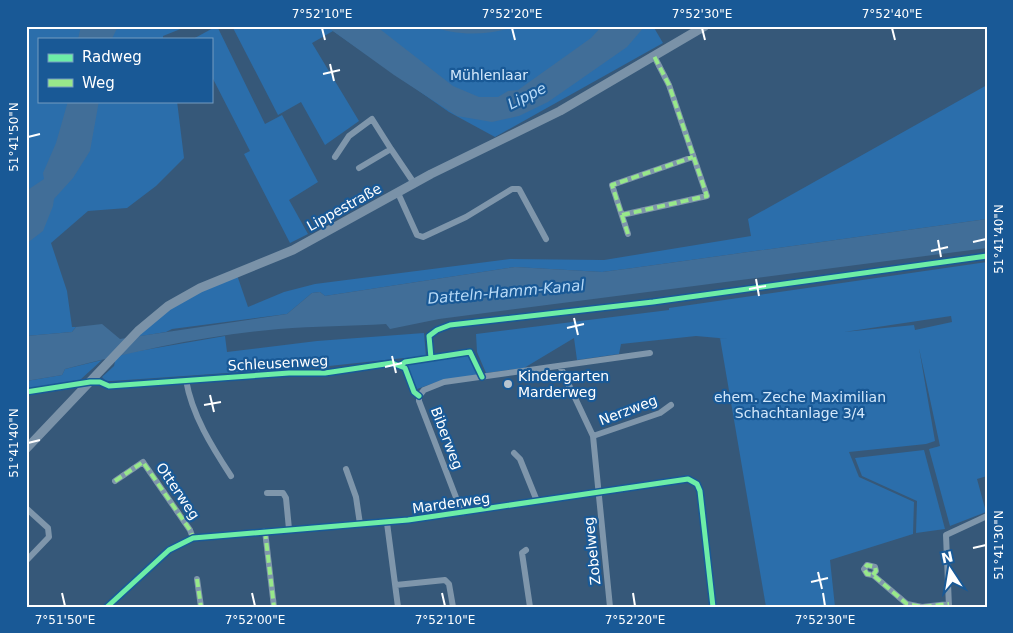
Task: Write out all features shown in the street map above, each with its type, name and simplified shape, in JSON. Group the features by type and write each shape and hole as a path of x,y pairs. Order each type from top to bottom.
{"main road":[{"name":"Lippestraße","path":"26,448 138,331 163,309 200,288 292,250 414,183 560,111 705,26"}],"street":[{"path":"622,215 707,196 669,85 654,56"},
{"path":"335,157 349,136 372,119 414,183"},
{"path":"359,168 391,149"},
{"path":"628,234 612,185 693,157"},
{"path":"398,193 416,235 423,237 466,217 512,189 519,189 546,239"},
{"name":"Biberweg","path":"462,513 419,396 424,390 444,382 650,353"},
{"name":"Schleusenweg","path":"90,382 100,382 109,386 325,373 392,363 405,368 414,392 419,396"},
{"path":"560,366 593,436 598,492"},
{"path":"186,380 190,398 204,431 231,476"},
{"name":"Nerzweg","path":"593,436 660,413 671,405"},
{"path":"514,453 520,459 537,501"},
{"name":"Otterweg","path":"115,481 143,462 190,530 193,538"},
{"path":"346,469 356,497 360,524"},
{"name":"Marderweg","path":"107,607 169,550 193,538 387,522 462,513 688,479 697,484 700,492 713,607"},
{"name":"Zobelweg","path":"598,492 610,607"},
{"path":"266,493 283,493 286,498 289,529"},
{"path":"26,508 50,532 49,537 26,561"},
{"path":"873,575 907,604 922,607 949,606 946,535 987,516"},
{"path":"387,522 398,607"},
{"path":"265,531 273,607"},
{"path":"526,550 522,553 530,607"},
{"path":"197,579 200,607"},
{"path":"396,585 445,580 449,584 453,607"}],"green space":[{"path":"26,26 188,26 163,36 163,38 38,38 38,102 177,102 184,158 156,186 127,208 88,211 51,243 67,291 72,327 76,327 72,332 26,336"},
{"path":"217,26 265,124 282,115 318,182 289,200 308,234 290,243 244,154 250,151 212,77 212,38 195,38"},
{"name":"Mühlenlaar","path":"232,26 653,26 663,43 495,137 449,112 333,31 312,43 359,121 325,145 301,102 278,115"},
{"path":"987,85 987,219 602,272 515,267 325,296 320,292 312,293 287,314 172,329 166,332 135,337 172,305 237,275 248,307 284,292 315,284 510,259 604,260 751,236 748,219"},
{"name":"ehem. Zeche Maximilian Schachtanlage 3/4","path":"987,262 987,476 977,479 986,512 950,526 929,449 940,446 919,348 935,441 926,444 849,452 859,477 914,502 913,534 830,560 835,607 766,607 720,338 696,336 621,344 619,354 577,360 574,338 524,368 486,373 477,352 476,334 669,310 669,308","holes":["951,316 952,322 915,330 914,325 844,332"]},
{"path":"424,333 426,356 469,355 477,375 443,380 417,389 404,358 329,366 112,381 106,381 102,377 114,366 116,357 127,353 225,336 227,352 317,341"},
{"path":"102,360 70,389 26,395 26,381 62,375 65,369"},
{"path":"924,450 945,529 916,533 917,501 862,476 855,458"}],"water":[{"path":"81,26 118,26 112,38 78,38"},
{"name":"Lippe","path":"326,26 376,26 453,86 479,97 498,97 508,91 518,90 591,38 602,26 645,26 627,47 548,102 519,116 492,122 457,116 394,75"},
{"path":"432,26 517,26 474,34 452,32"},
{"path":"68,102 99,102 90,151 73,178 54,199 43,231 26,244 26,191 44,179 43,173 56,143"},
{"name":"Datteln-Hamm-Kanal","path":"987,219 987,248 439,319 390,329 386,324 292,328 225,335 171,344 118,356 65,369 62,375 26,381 26,336 72,332 76,327 102,324 120,339 287,314 312,293 320,292 325,296 515,267 602,272"}],"marked path":[{"path":"622,215 707,196 669,85 654,56"},
{"path":"628,234 612,185 693,157"},
{"path":"115,481 143,462 190,530 193,538"},
{"path":"265,531 274,607"},
{"path":"873,575 876,571 875,567 867,565 864,569 867,574 873,575 907,604 922,607 949,604"},
{"path":"197,579 201,607"}],"cycle path":[{"path":"431,358 429,336 437,330 450,325 653,302 987,256"},
{"path":"401,365 405,362 470,352 482,377"},
{"path":"26,392 90,382 100,382 109,386 289,373 325,373 392,363 405,368 414,392 419,396"},
{"path":"107,607 169,550 193,538 408,520 688,479 697,484 700,491 713,607"}],"place":[{"name":"Kindergarten Marderweg","path":"508,384"}]}
